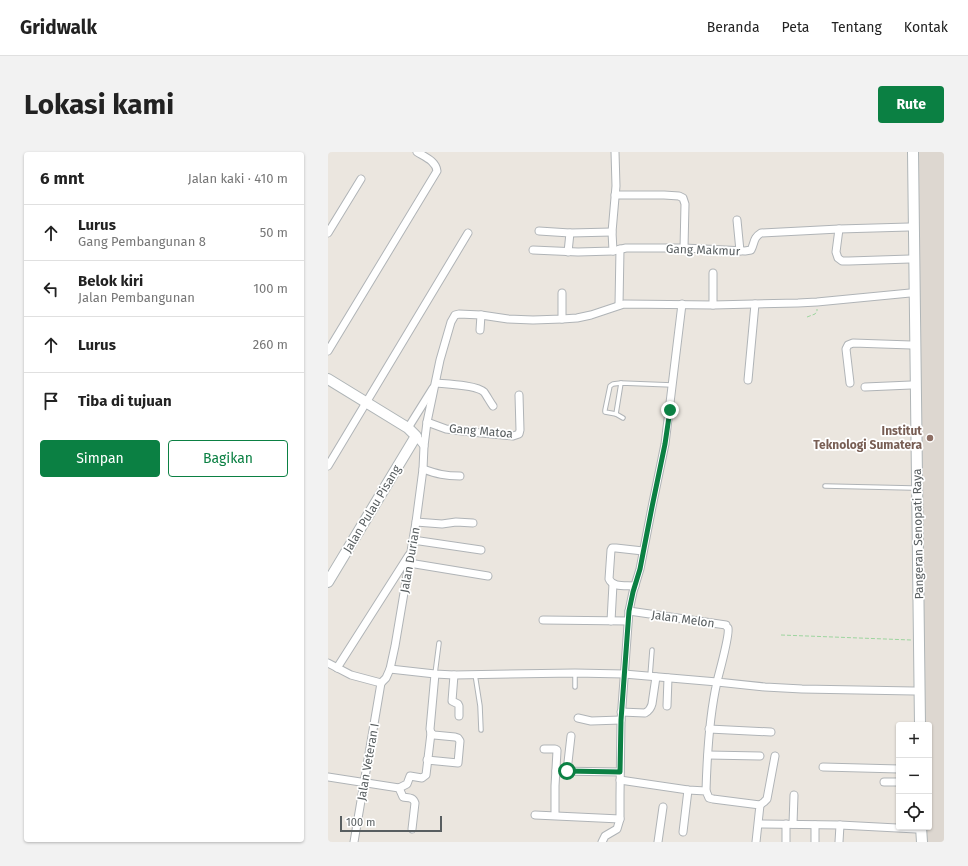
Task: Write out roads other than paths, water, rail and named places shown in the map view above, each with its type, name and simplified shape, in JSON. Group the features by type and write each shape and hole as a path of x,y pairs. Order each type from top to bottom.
{"street":[{"path":"328,351 437,171 433,162 417,152"},
{"path":"615,152 615,195 612,232 616,250 619,305"},
{"name":"Pangeran Senopati Raya","path":"908,152 915,722"},
{"name":"Pangeran Senopati Raya","path":"913,152 920,722"},
{"path":"328,233 361,179"},
{"path":"615,195 664,195 680,196 683,198 685,204 684,248"},
{"path":"737,220 740,251"},
{"name":"Gang Makmur","path":"533,250 568,252 616,250 626,248 684,248 740,251 751,250 754,240 761,233 909,227"},
{"path":"839,229 836,252 838,258 842,261 910,259"},
{"path":"539,231 570,233 612,232"},
{"path":"328,466 468,233"},
{"path":"568,252 570,233"},
{"path":"713,273 713,305"},
{"path":"562,293 562,319"},
{"name":"Jalan Durian","path":"381,683 386,678 390,669 396,639 424,469 424,446 427,422 440,360 452,318 459,314 481,315 508,319 562,319 591,315 619,305 634,303 713,305 817,302 910,293"},
{"path":"602,842 605,836 617,829 620,819 621,712 629,611 640,569 665,444 682,304"},
{"path":"748,380 755,304"},
{"path":"480,330 481,315"},
{"path":"850,383 846,349 848,345 853,343 910,344"},
{"path":"328,379 408,428 424,446"},
{"path":"408,428 436,383 453,384 478,389 484,392 493,406"},
{"path":"865,388 911,385"},
{"name":"Gang Matoa","path":"427,422 446,429 513,436 519,434 520,430 519,395"},
{"name":"Jalan Pulau Pisang","path":"328,582 416,436"},
{"path":"424,469 448,476 460,476"},
{"path":"416,522 442,524 456,522 473,523"},
{"path":"413,540 481,550"},
{"path":"635,586 613,584 610,582 611,550 612,548 616,548 643,551"},
{"path":"337,668 411,551"},
{"path":"408,563 488,576"},
{"path":"611,621 613,584"},
{"name":"Jalan Melon","path":"629,611 726,626 728,628 728,632 717,682"},
{"path":"543,620 628,621"},
{"path":"328,663 351,675 381,683"},
{"path":"390,669 435,674 624,674 765,687 914,691"},
{"path":"328,777 399,788 407,784 410,776 422,778 426,775 431,733 430,729 435,674"},
{"path":"454,674 452,701 459,706 459,716"},
{"path":"621,712 645,713 651,708 653,677"},
{"path":"667,706 668,678"},
{"path":"717,682 708,755 706,791 709,798 760,805 767,799 774,756"},
{"name":"Jalan Veteran I","path":"354,842 381,683"},
{"path":"578,718 591,721 621,720"},
{"path":"710,729 770,732"},
{"path":"428,760 458,763 460,741 458,738 434,735 431,733"},
{"path":"567,771 571,736"},
{"path":"544,749 557,750 555,815"},
{"path":"708,755 760,756"},
{"path":"823,767 896,769"},
{"path":"556,771 620,772"},
{"path":"620,780 688,790 706,791"},
{"path":"884,782 896,782"},
{"path":"399,788 403,797 412,798 415,803 412,829"},
{"path":"683,832 688,790"},
{"path":"786,842 794,795"},
{"path":"756,842 760,805"},
{"path":"658,842 663,807"},
{"path":"535,815 620,819"},
{"path":"759,824 896,827"},
{"path":"815,825 815,842"},
{"path":"839,842 840,826"},
{"path":"916,842 918,830"},
{"path":"919,830 922,842"}],"lane":[{"path":"616,414 621,383"},
{"path":"622,418 616,414 605,412 610,386 612,384 673,385"},
{"path":"825,486 912,488"},
{"path":"435,674 439,643"},
{"path":"652,650 653,677"},
{"path":"575,673 575,687"},
{"path":"475,674 482,730"}],"place":[{"name":"Institut Teknologi Sumatera","path":"930,438"}]}
